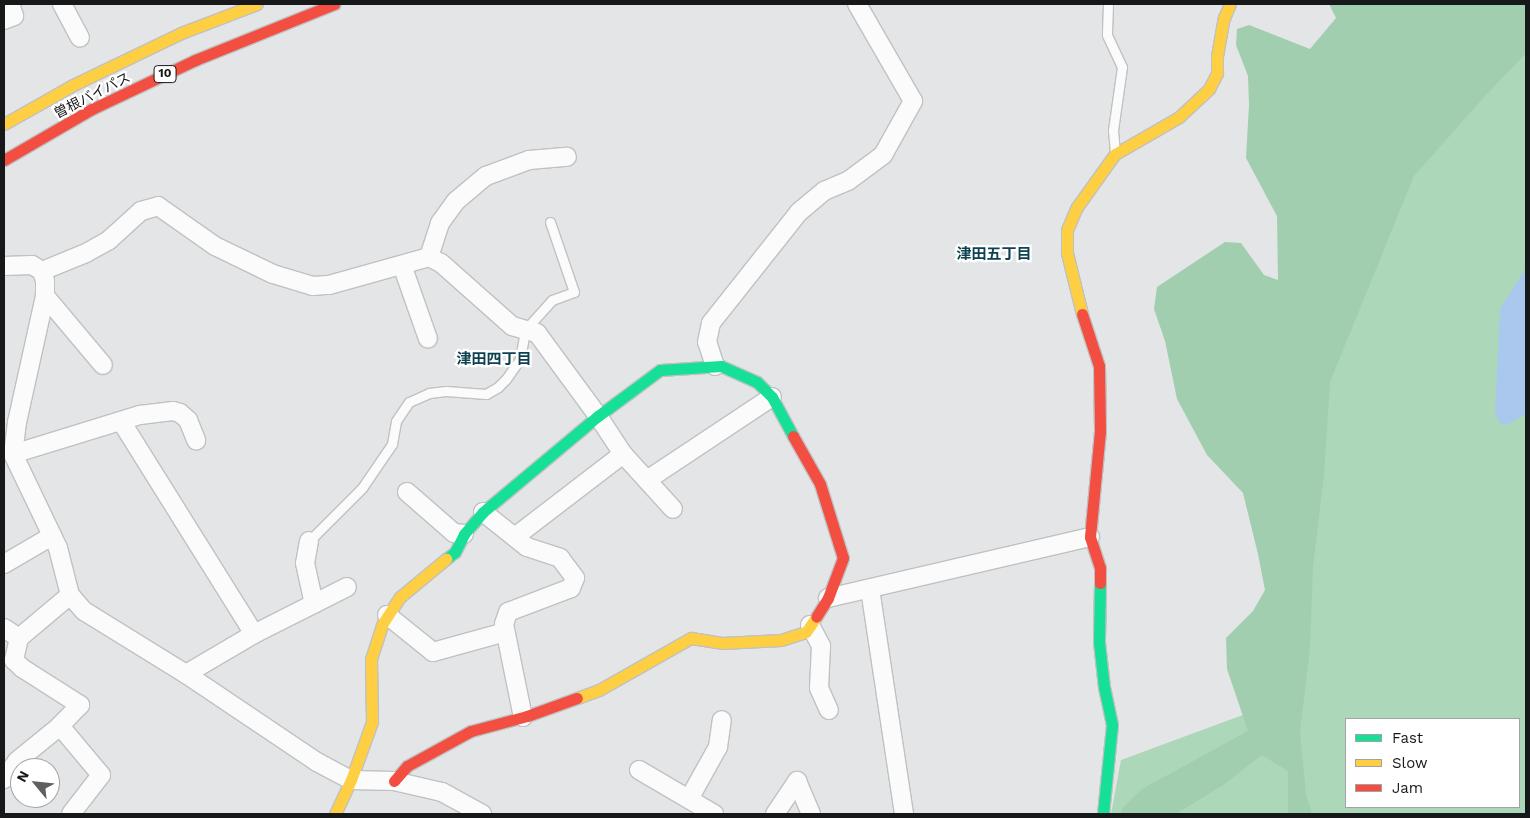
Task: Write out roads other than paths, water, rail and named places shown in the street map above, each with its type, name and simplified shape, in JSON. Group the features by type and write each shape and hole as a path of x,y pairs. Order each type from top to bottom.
{"main road":[{"name":"曽根バイパス","path":"4,124 73,85 173,37 257,4"},
{"name":"曽根バイパス","path":"4,160 92,110 195,60 334,4"},
{"path":"1102,814 1112,724 1104,687 1099,642 1100,568 1090,537 1100,431 1099,366 1079,305 1067,253 1067,230 1077,207 1115,154 1179,117 1209,89 1217,73 1217,56 1224,18 1230,4"},
{"path":"335,814 351,780 372,722 371,659 387,616 400,597 455,552 464,534 483,512 598,416 660,370 721,366 757,382 772,397 820,484 843,558 828,598 806,632 782,640 722,643 691,638 599,690 523,717 472,731 407,766 394,781"}],"street":[{"path":"4,20 14,16 10,4"},
{"path":"62,4 80,38"},
{"path":"715,366 707,342 711,324 799,212 824,191 848,181 883,155 912,101 857,4"},
{"path":"429,257 440,224 456,202 486,176 529,160 567,157"},
{"path":"42,272 86,253 109,240 141,210 158,206 215,246 273,274 313,286 329,285 429,257 441,263 512,326 537,333 598,416 623,454 673,509"},
{"path":"4,266 32,265 42,272 45,296 17,422 13,454 58,548 70,595 84,611 186,674 317,762 351,780 394,781 442,792 482,814"},
{"path":"402,265 428,339"},
{"path":"45,296 103,365"},
{"path":"647,480 772,397"},
{"path":"13,454 140,415 173,411 180,413 188,420 196,440"},
{"path":"121,421 254,634"},
{"path":"516,536 623,454"},
{"path":"407,492 454,533 464,534"},
{"path":"483,512 516,536 528,548 560,558 575,578 571,588 508,612 504,624 505,632 523,717"},
{"path":"4,564 52,536"},
{"path":"828,598 870,590 1090,537"},
{"path":"309,541 305,562 314,604"},
{"path":"186,674 254,634 347,587"},
{"path":"870,590 904,814"},
{"path":"7,767 60,726 80,705 22,668 9,664 19,638 70,595"},
{"path":"387,616 433,652 505,632"},
{"path":"810,625 821,646 819,688 828,710"},
{"path":"4,628 19,638"},
{"path":"689,798 718,747 722,720"},
{"path":"60,726 101,775 72,814"},
{"path":"639,770 714,814"},
{"path":"775,814 797,781 811,814"}],"lane":[{"path":"1108,4 1107,35 1122,67 1113,130 1115,154"},
{"path":"309,541 362,488 392,444 396,421 409,402 429,393 446,391 486,394 498,387 506,380 520,358 525,330 552,300 574,292 550,222"}],"water":[{"path":"1526,268 1526,414 1506,425 1501,424 1495,413 1500,309"}],"district":[{"name":"津田五丁目","path":"994,255"},
{"name":"津田四丁目","path":"494,360"}]}
